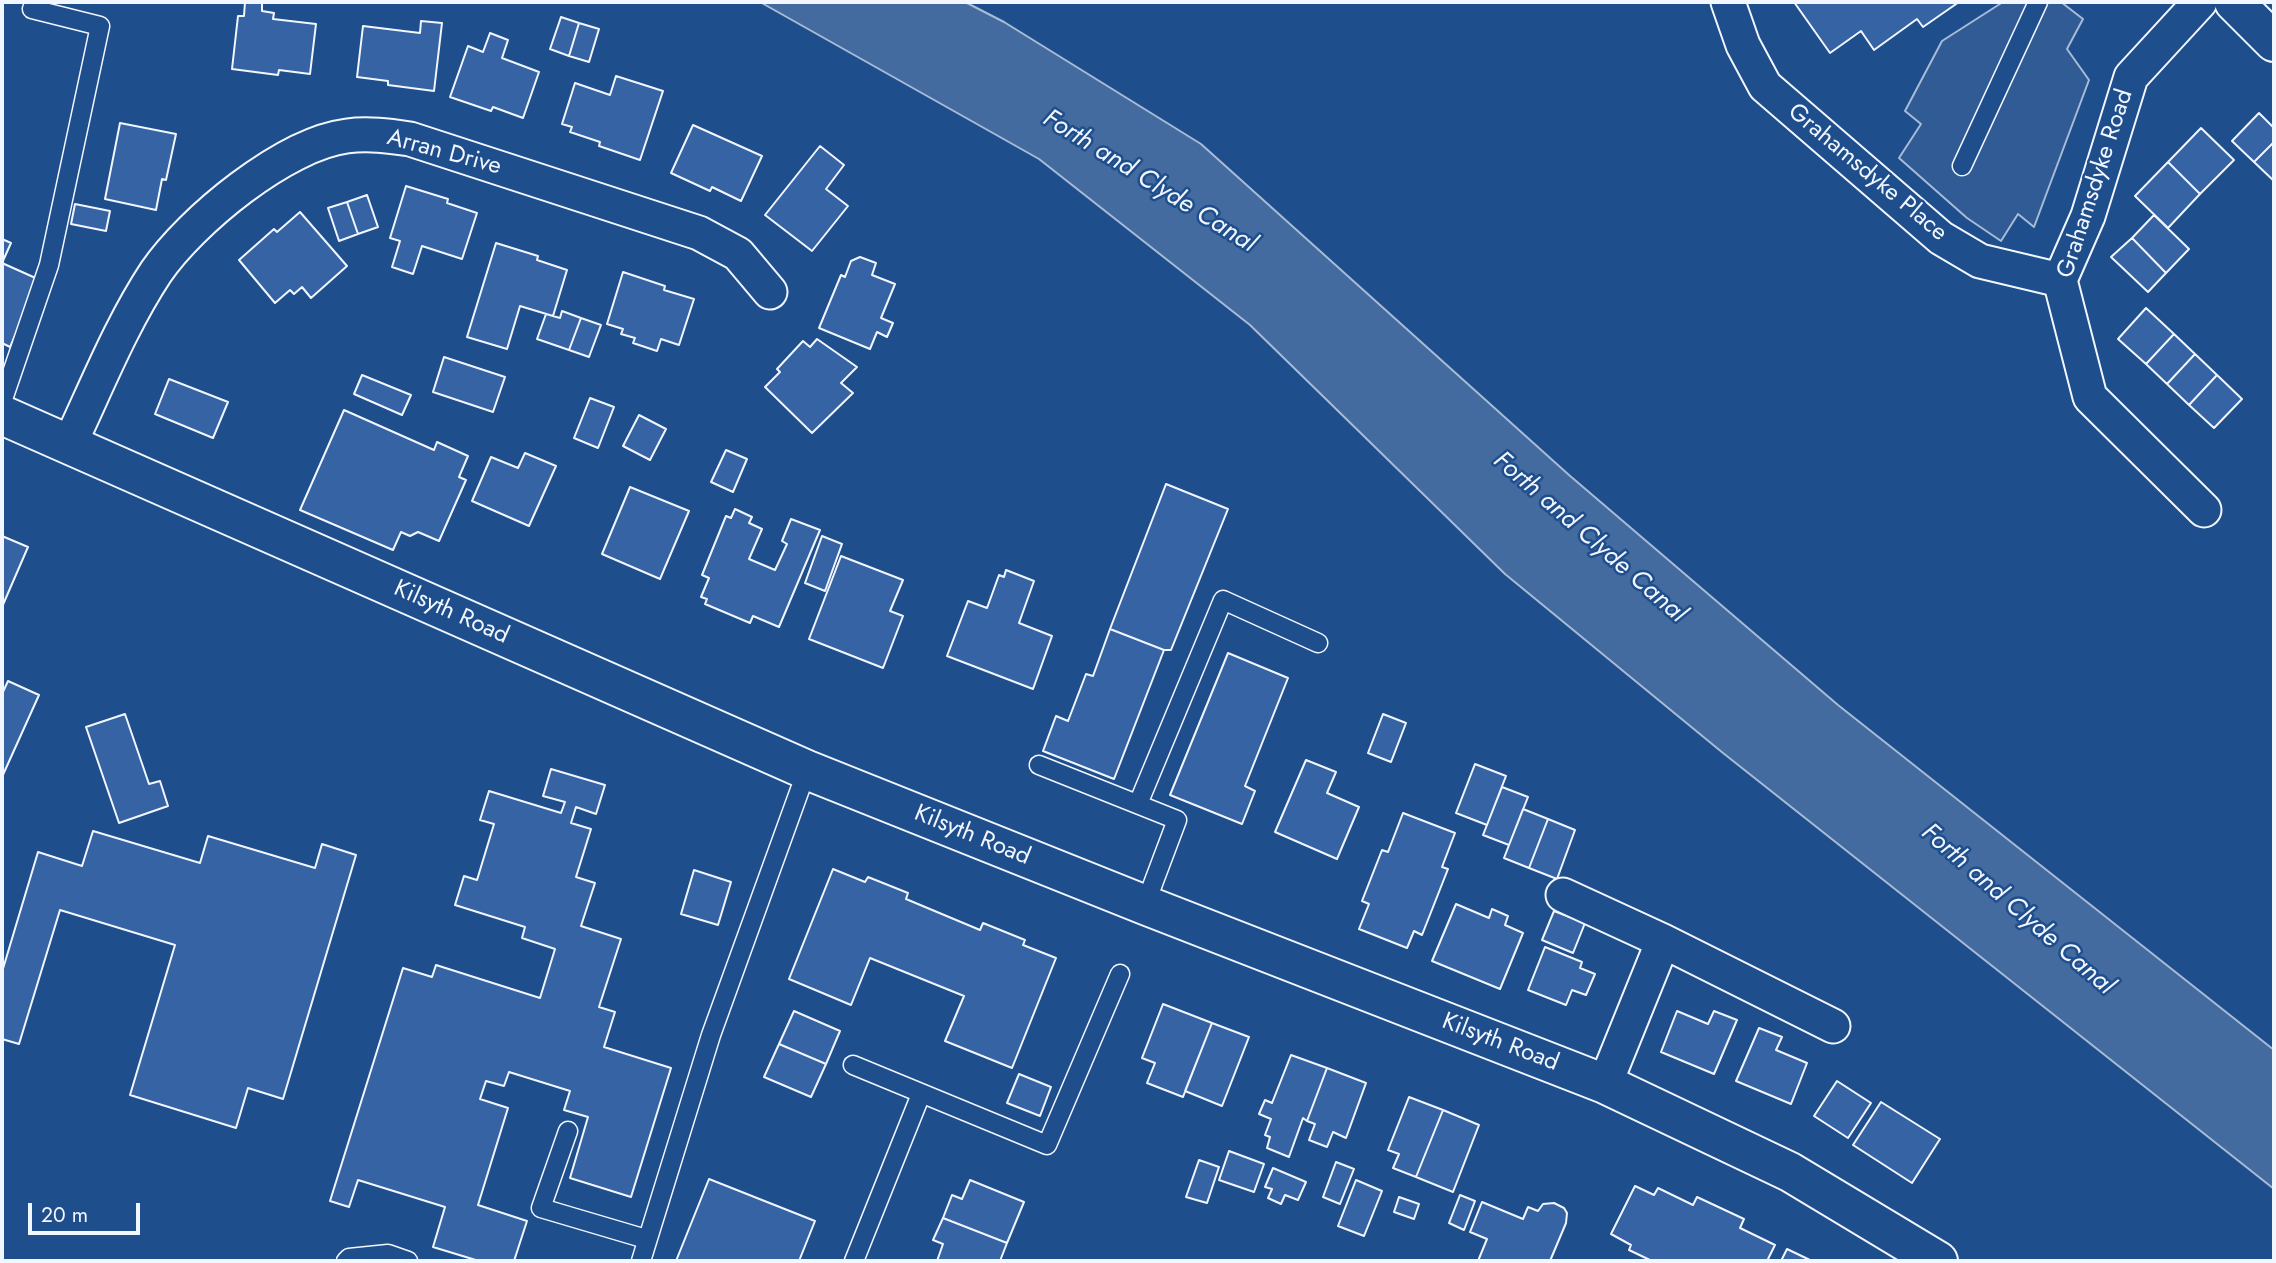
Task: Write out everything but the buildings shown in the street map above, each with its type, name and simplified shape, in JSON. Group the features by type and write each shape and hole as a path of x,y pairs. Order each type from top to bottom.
{"main road":[{"path":"2234,2 2274,42"},
{"name":"Kilsyth Road","path":"2,415 807,770 1605,1084 1790,1172 1938,1261"}],"street":[{"name":"Grahamsdyke Place","path":"1728,2 1744,45 1765,86 1941,238 1980,261 2060,280"},
{"name":"Grahamsdyke Road","path":"2200,2 2131,77 2088,216 2060,280 2090,397 2204,510"},
{"name":"Arran Drive","path":"70,443 141,296 180,244 223,201 262,172 302,150 344,136 378,134 410,139 699,233 738,254 771,292"},
{"path":"1563,895 1663,941 1833,1026"},
{"path":"1605,1084 1663,941"}],"lane":[{"path":"1962,166 2038,2"},
{"path":"2,402 49,265 100,26 32,9"},
{"path":"1138,804 1223,600 1318,643"},
{"path":"1039,765 1177,820 1145,905"},
{"path":"641,1261 711,1035 807,770"},
{"path":"853,1065 1047,1145 1120,974"},
{"path":"854,1261 921,1094"},
{"path":"568,1131 541,1208 646,1239"},
{"path":"346,1261 349,1258 388,1254 408,1261"}],"shaded area":[{"path":"2003,2 2061,2 2083,19 2067,49 2089,80 2034,227 2018,214 2001,241 1967,218 1899,158 1921,124 1905,111 1942,41"}],"water":[{"name":"Forth and Clyde Canal","path":"760,2 965,2 1004,22 1201,144 1569,475 1838,705 2274,1050 2274,1189 1723,753 1505,574 1250,325 1039,159"}]}
